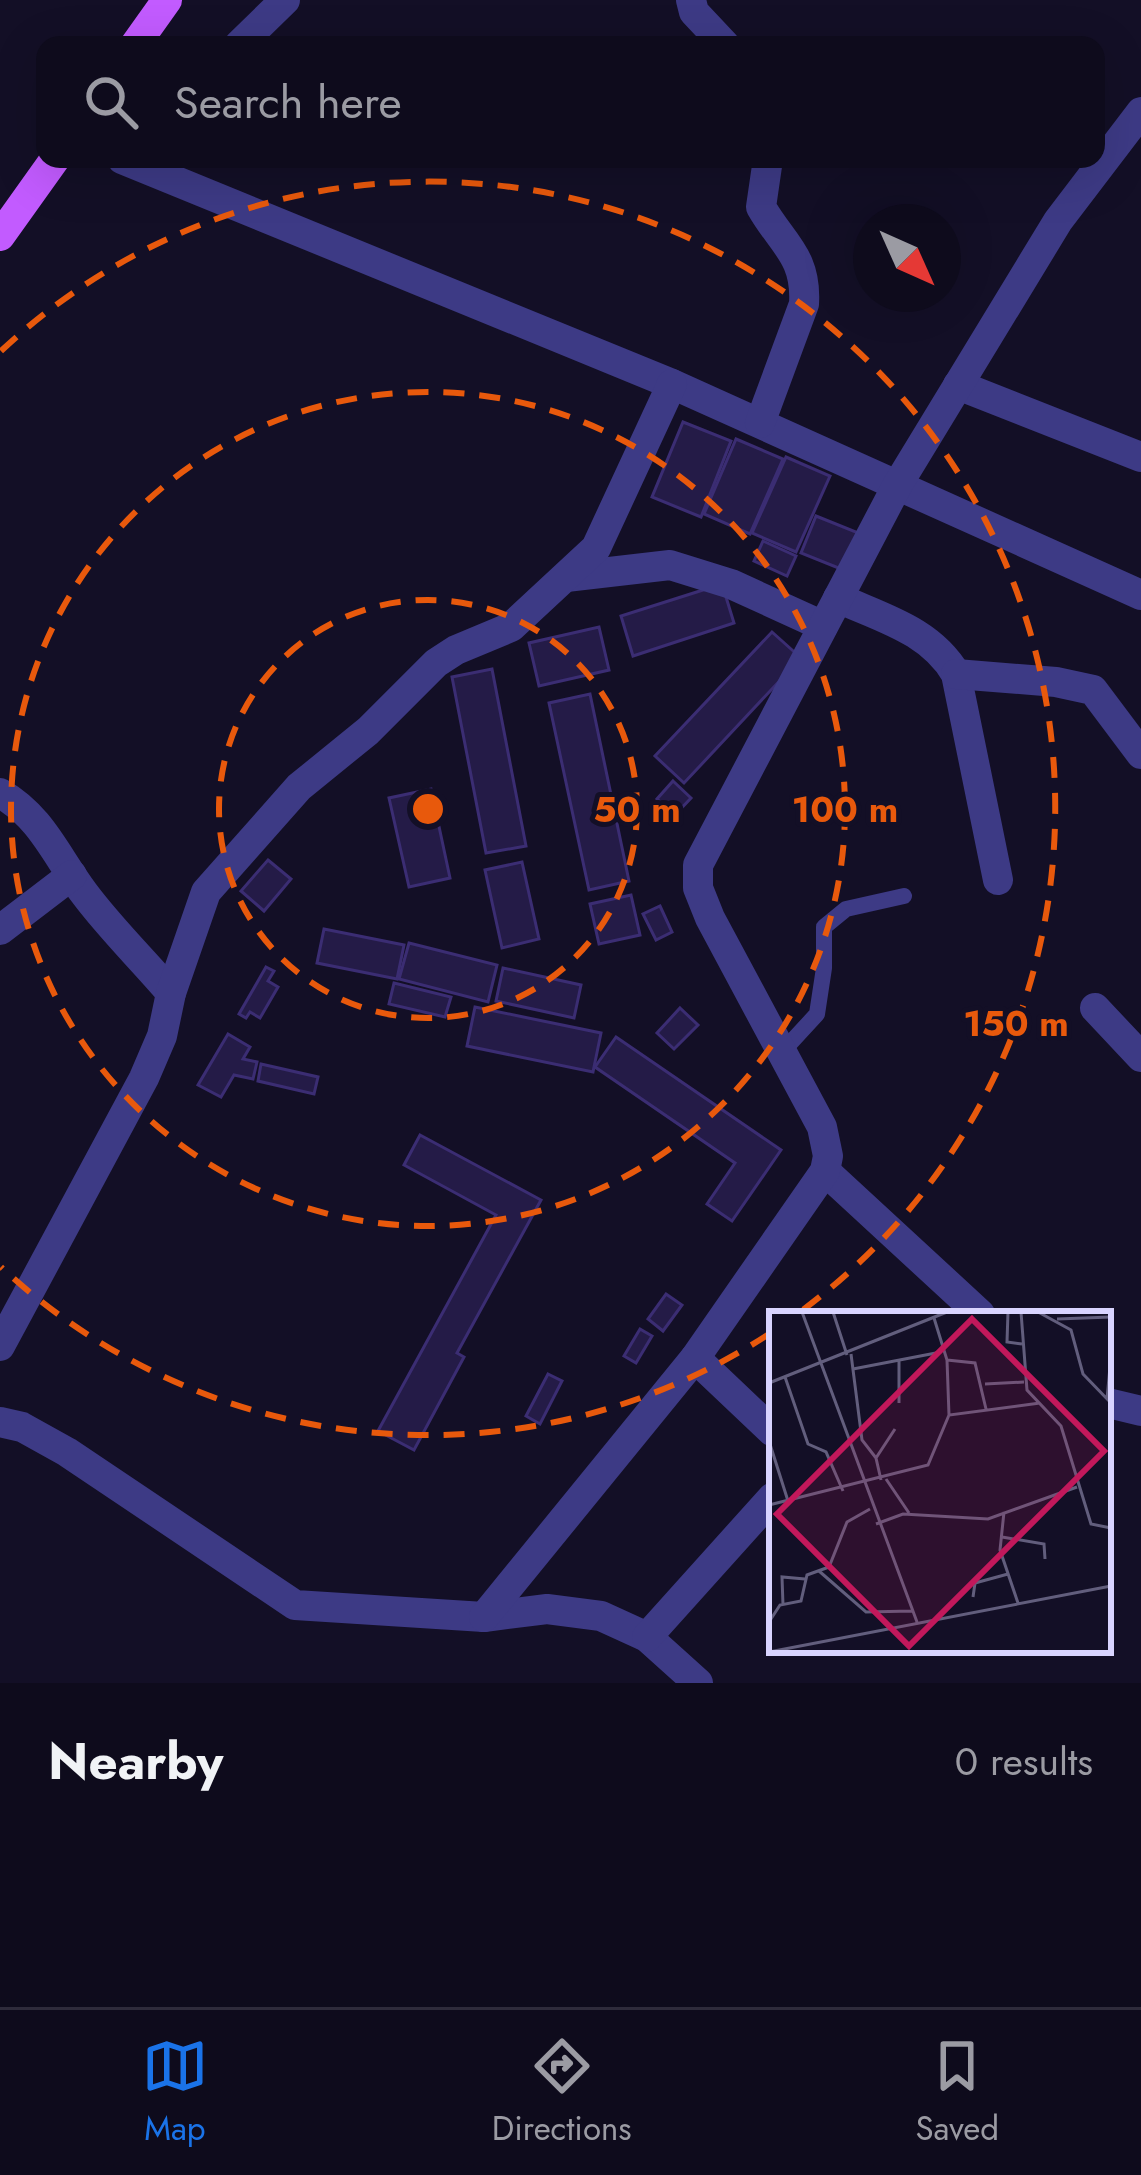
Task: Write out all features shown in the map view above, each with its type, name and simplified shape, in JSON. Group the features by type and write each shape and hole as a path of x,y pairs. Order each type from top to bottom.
{"main road":[{"path":"141,36 167,0"},
{"path":"0,236 49,168"}],"street":[{"path":"247,36 285,0"},
{"path":"691,0 694,12 716,36"},
{"path":"1105,159 1141,112"},
{"path":"152,168 672,384 1141,595"},
{"path":"760,423 804,304 806,286 803,268 761,207 767,168"},
{"path":"484,1617 694,1358 825,1171 828,1156 822,1127 710,918 698,888 698,865 898,484 1058,221 1098,168"},
{"path":"0,1346 144,1078 162,1036 171,992 206,892 299,787 368,731 436,663 511,627 596,548 672,384"},
{"path":"958,385 1141,457"},
{"path":"566,577 670,565 731,584 823,626"},
{"path":"838,598 921,635 942,651 956,674 998,880"},
{"path":"956,674 1094,690 1141,754"},
{"path":"0,793 25,808 105,919 171,992"},
{"path":"0,930 72,875"},
{"path":"1095,1008 1141,1057"},
{"path":"825,1171 977,1311"},
{"path":"694,1358 769,1428"},
{"path":"0,1422 22,1427 67,1452 296,1605 484,1617 548,1609 601,1616 647,1637 698,1683"},
{"path":"647,1637 769,1501"}],"lane":[{"path":"782,1052 817,1013 824,927 846,909 904,896"}],"building":[{"path":"683,422 731,441 701,517 652,497"},
{"path":"736,439 783,459 750,534 704,514"},
{"path":"786,457 830,476 796,552 752,533"},
{"path":"816,516 861,534 846,571 801,553"},
{"path":"763,541 796,556 787,576 754,561"},
{"path":"722,584 734,623 633,656 621,616"},
{"path":"599,627 609,670 539,686 529,643"},
{"path":"772,632 801,658 684,783 655,756"},
{"path":"492,669 526,846 486,853 452,677"},
{"path":"590,694 629,881 589,890 549,703"},
{"path":"673,781 691,798 675,815 657,799"},
{"path":"431,789 450,878 409,887 389,798"},
{"path":"268,860 291,879 264,911 241,891"},
{"path":"522,862 539,939 502,948 485,870"},
{"path":"631,895 640,935 599,944 590,904"},
{"path":"660,906 672,932 656,940 643,914"},
{"path":"324,929 404,945 397,979 317,963"},
{"path":"409,943 497,965 488,1002 399,979"},
{"path":"266,967 274,971 268,981 278,987 260,1018 250,1012 246,1018 239,1014"},
{"path":"503,968 581,985 574,1018 496,1001"},
{"path":"394,983 451,997 445,1017 389,1004"},
{"path":"475,1007 601,1033 593,1072 467,1046"},
{"path":"680,1008 698,1025 674,1049 657,1033"},
{"path":"228,1034 250,1047 243,1059 257,1062 253,1079 234,1075 221,1097 198,1085"},
{"path":"616,1037 781,1150 732,1221 707,1204 735,1163 595,1067"},
{"path":"261,1064 318,1077 314,1094 258,1081"},
{"path":"420,1135 541,1200 457,1353 464,1357 414,1450 378,1431 496,1215 404,1165"},
{"path":"666,1294 682,1305 663,1331 648,1319"},
{"path":"640,1329 652,1336 636,1363 624,1356"},
{"path":"548,1374 562,1381 540,1424 526,1416"}]}
